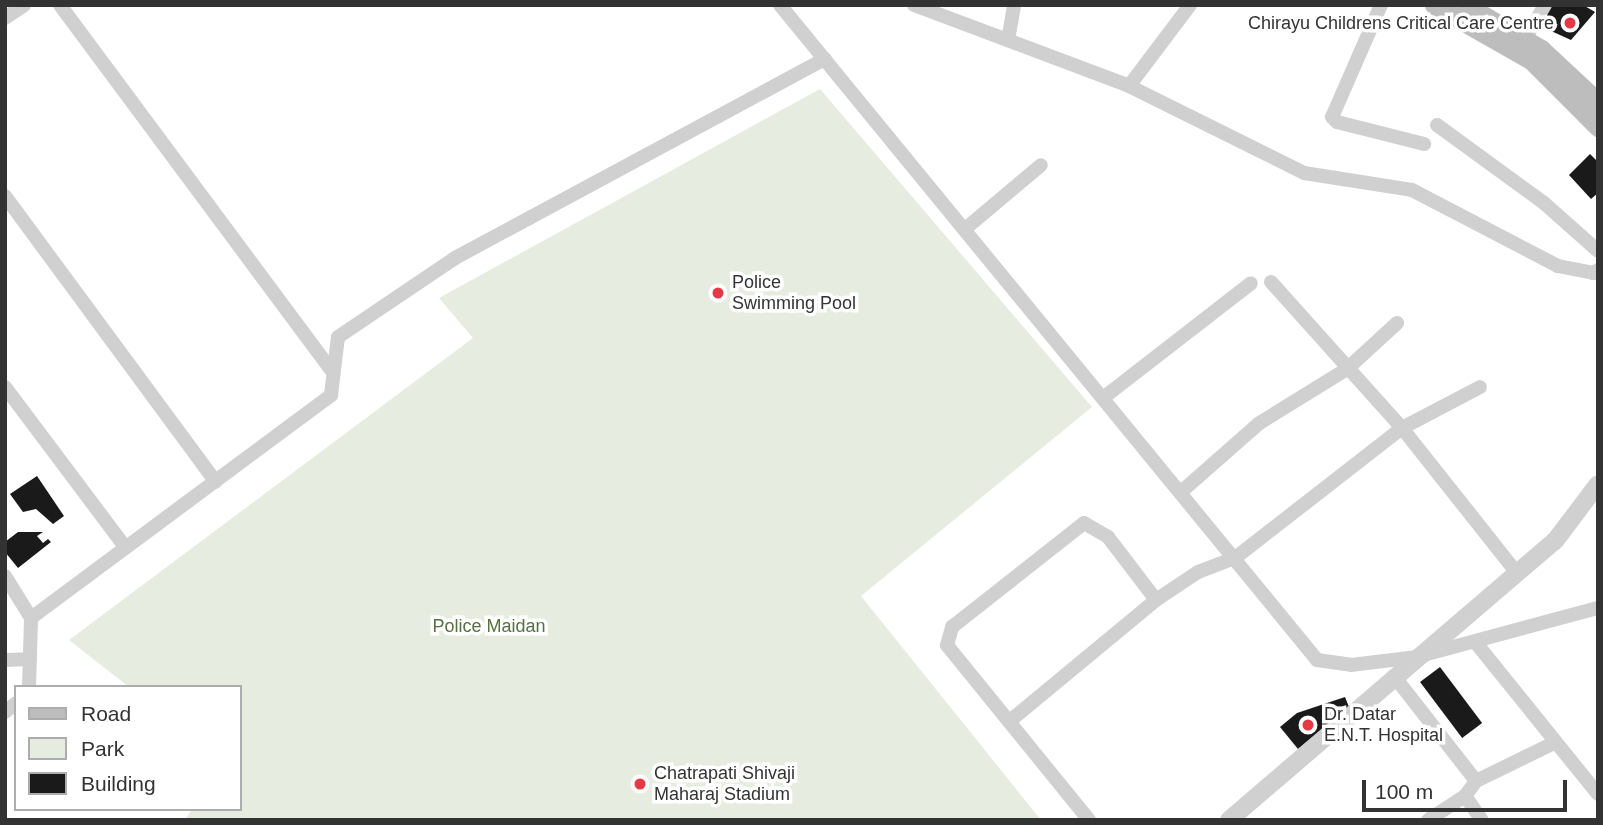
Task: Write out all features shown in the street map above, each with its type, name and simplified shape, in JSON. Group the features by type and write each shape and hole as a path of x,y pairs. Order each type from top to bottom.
{"main road":[{"path":"1434,5 1521,45 1598,127"},
{"path":"1466,5 1598,102"}],"street":[{"path":"5,18 24,5"},
{"path":"60,5 332,373"},
{"path":"780,5 1317,660 1351,665 1416,657 1598,608"},
{"path":"914,5 1129,86 1304,173 1412,190 1558,266 1593,273 1598,270"},
{"path":"1007,40 1014,5"},
{"path":"1129,86 1190,5"},
{"path":"1381,5 1332,117 1336,122 1424,144"},
{"path":"1521,45 1545,5"},
{"path":"31,618 331,395 338,337 455,258 825,59"},
{"path":"1437,125 1544,203 1598,251"},
{"path":"965,229 1041,165"},
{"path":"5,195 216,482"},
{"path":"1271,282 1402,428 1517,573"},
{"path":"1103,398 1251,283"},
{"path":"1181,492 1258,424 1347,369 1397,323"},
{"path":"5,387 126,548"},
{"path":"1011,720 1156,600 1198,572 1235,558 1402,428 1480,387"},
{"path":"1232,818 1416,657 1555,541 1596,489"},
{"path":"1089,820 1011,720 947,645 952,627 1084,523 1108,537 1156,600"},
{"path":"5,576 31,618 29,685"},
{"path":"1476,643 1554,743 1598,794"},
{"path":"5,660 30,659"},
{"path":"1394,676 1476,781"},
{"path":"1428,820 1465,796 1476,781 1554,743"},
{"path":"1465,796 1482,820"}],"green space":[{"name":"Police Maidan","path":"820,89 1092,407 861,596 1041,820 185,820 191,811 242,811 242,685 126,685 69,640 473,338 439,298"}],"building":[{"path":"1551,5 1583,5 1595,12 1571,40 1540,26"},
{"path":"1590,154 1598,162 1598,193 1591,199 1569,175"},
{"path":"37,476 64,516 53,524 36,509 23,512 10,494"},
{"path":"18,532 43,532 37,536 43,543 48,539 51,542 18,568 5,552 5,542"},
{"path":"1440,667 1482,723 1462,738 1420,682"},
{"path":"1345,697 1349,707 1298,749 1280,727 1297,713"}],"place":[{"name":"Chirayu Childrens Critical Care Centre","path":"1570,23"},
{"name":"Police Swimming Pool","path":"718,293"},
{"name":"Dr. Datar E.N.T. Hospital","path":"1308,725"},
{"name":"Chatrapati Shivaji Maharaj Stadium","path":"640,784"}]}
